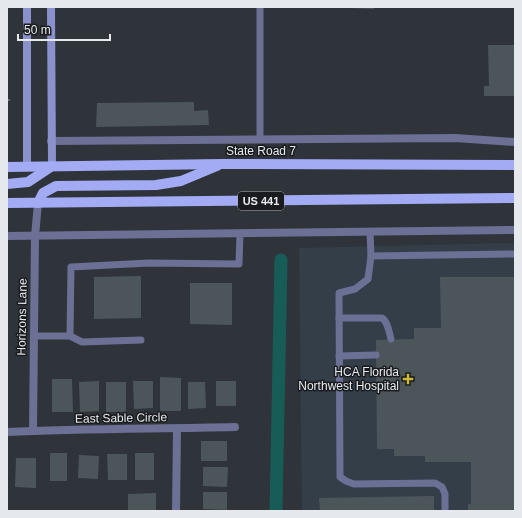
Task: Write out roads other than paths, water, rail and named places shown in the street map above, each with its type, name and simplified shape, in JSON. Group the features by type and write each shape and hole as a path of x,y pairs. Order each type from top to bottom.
{"main road":[{"name":"State Road 7","path":"7,167 222,164 515,165"},
{"path":"38,203 43,193 56,186 156,185 182,181 222,164"},
{"path":"7,184 28,182 52,166"},
{"name":"US 441","path":"7,203 515,198"}],"street":[{"path":"27,7 27,166"},
{"path":"51,7 52,166"},
{"path":"51,141 455,138 515,142"},
{"name":"Horizons Lane","path":"33,431 35,236 38,203"},
{"path":"7,236 515,230"},
{"name":"East Sable Circle","path":"7,432 235,427"},
{"path":"176,511 177,429"}],"lane":[{"path":"260,7 260,140"},
{"path":"370,232 371,256 368,279 355,289 339,293 340,477 354,484 435,483 442,487 445,494 445,511"},
{"path":"70,336 71,266 149,263 239,264 240,233"},
{"path":"371,256 511,254 515,250"},
{"path":"339,318 382,318 385,320 391,339"},
{"path":"34,336 70,336 82,342 141,340"},
{"path":"339,356 376,355"}],"waterway":[{"path":"276,511 281,260"}],"place":[{"name":"HCA Florida Northwest Hospital","path":"408,379"}]}
